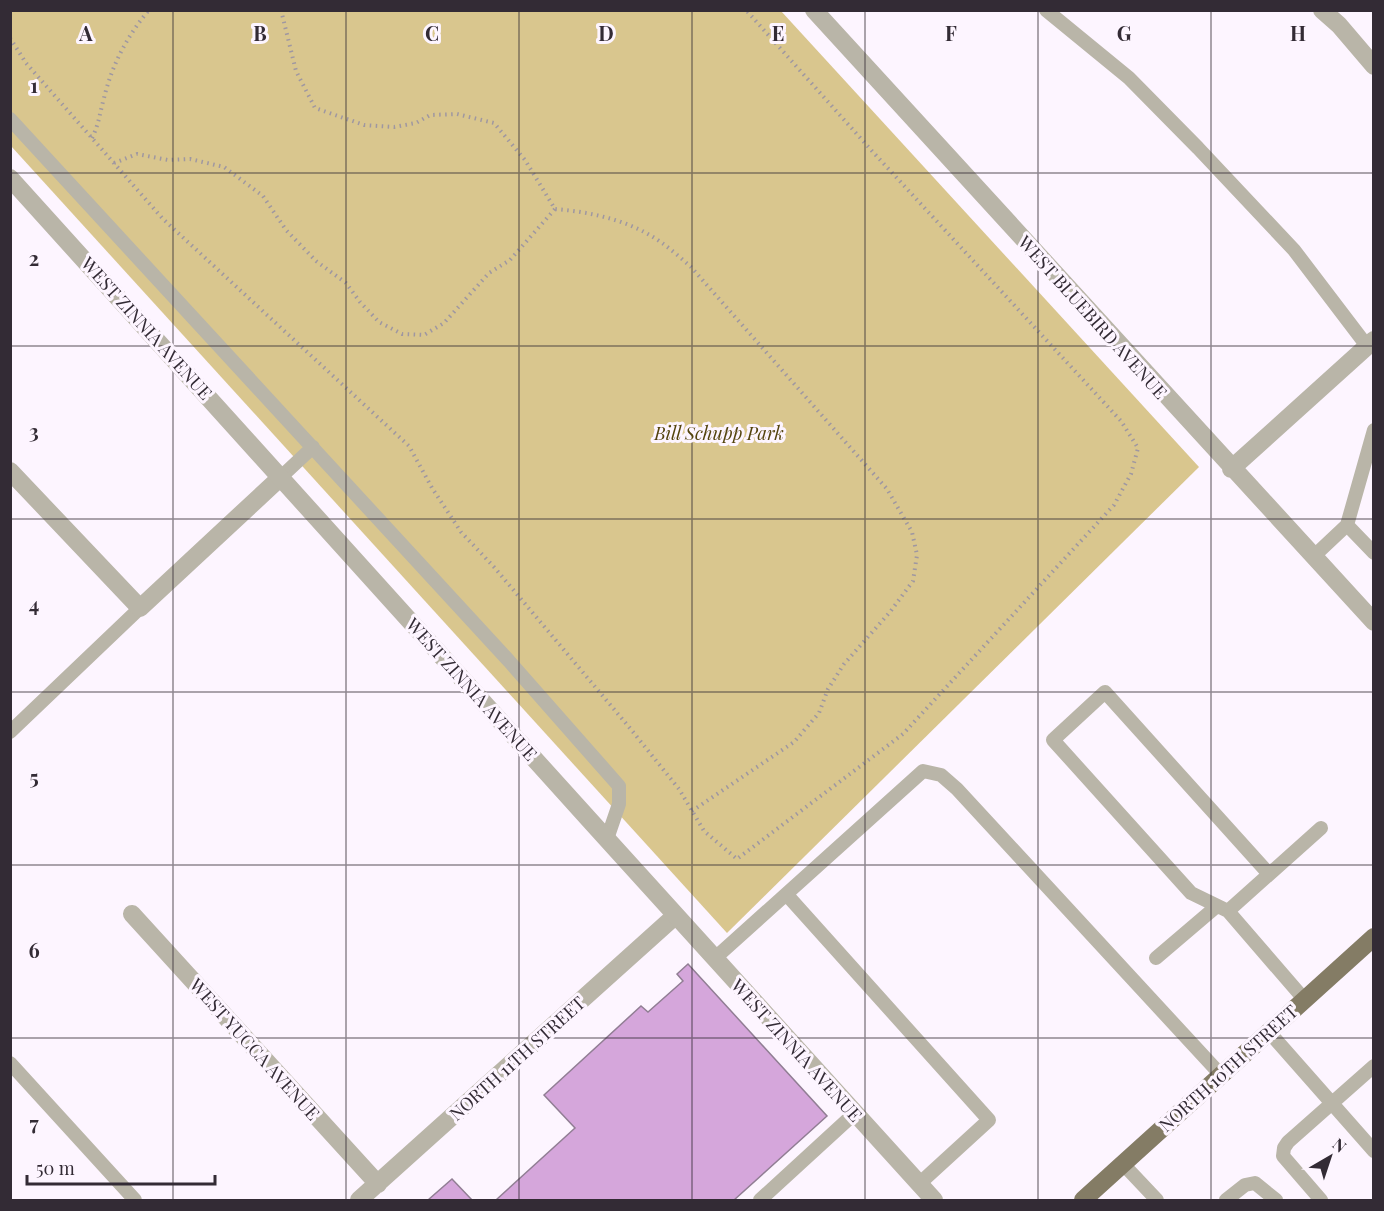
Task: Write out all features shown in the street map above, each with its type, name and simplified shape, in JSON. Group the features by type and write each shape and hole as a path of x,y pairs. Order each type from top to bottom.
{"main road":[{"name":"NORTH 10TH STREET","path":"1083,1200 1304,999 1371,943"}],"street":[{"name":"WEST BLUEBIRD AVENUE","path":"814,10 1231,469 1374,622"},
{"path":"1322,10 1339,25 1374,66"},
{"name":"WEST ZINNIA AVENUE","path":"10,178 282,476 675,916 934,1200"},
{"path":"1231,469 1370,343"},
{"path":"10,471 140,608 282,476"},
{"name":"WEST YUCCA AVENUE","path":"132,914 378,1184"},
{"name":"NORTH 11TH STREET","path":"359,1200 675,916"}],"lane":[{"path":"1046,10 1129,78 1198,148 1294,250 1370,343"},
{"path":"10,119 509,661 619,786 619,804 607,839"},
{"path":"1313,557 1347,525 1374,430"},
{"path":"282,476 313,447"},
{"path":"1347,525 1374,553"},
{"path":"10,732 140,608"},
{"path":"1269,874 1105,692 1053,740 1191,893 1222,908 1304,999"},
{"path":"714,959 923,771 941,775 957,789 1221,1075"},
{"path":"1156,958 1269,874 1321,828"},
{"path":"787,895 989,1120 919,1184"},
{"path":"1269,1032 1374,1151"},
{"path":"10,1063 135,1200"},
{"path":"1321,1200 1283,1156 1284,1148 1374,1066"},
{"path":"760,1200 855,1113"},
{"path":"1123,1164 1157,1200"},
{"path":"1226,1200 1245,1185 1255,1184 1276,1200"}],"path":[{"path":"92,138 99,124 104,98 119,53 149,10"},
{"path":"281,10 296,71 315,108 364,125 394,127 416,123 430,115 457,114 494,123 525,160 555,209"},
{"path":"10,39 26,63 163,219 409,446 432,488 462,532 629,727 679,789 704,831 737,859 903,734 1114,505 1131,474 1138,448 1121,421 872,151 746,10"},
{"path":"114,164 137,154 168,160 190,159 224,167 263,196 286,230 316,261 346,283 379,322 402,334 424,334 444,323 489,273 510,260 555,209"},
{"path":"555,209 581,211 626,224 662,242 691,267 887,489 912,532 917,555 913,580 890,612 844,664 828,689 819,713 794,742 692,812"}],"green space":[{"name":"Bill Schupp Park","path":"11,11 781,11 1199,467 727,933 11,146"}],"building":[{"path":"688,964 827,1116 734,1200 496,1200 575,1128 544,1095 641,1006 648,1012 683,981 677,974"},
{"path":"452,1179 472,1200 428,1200"}]}
